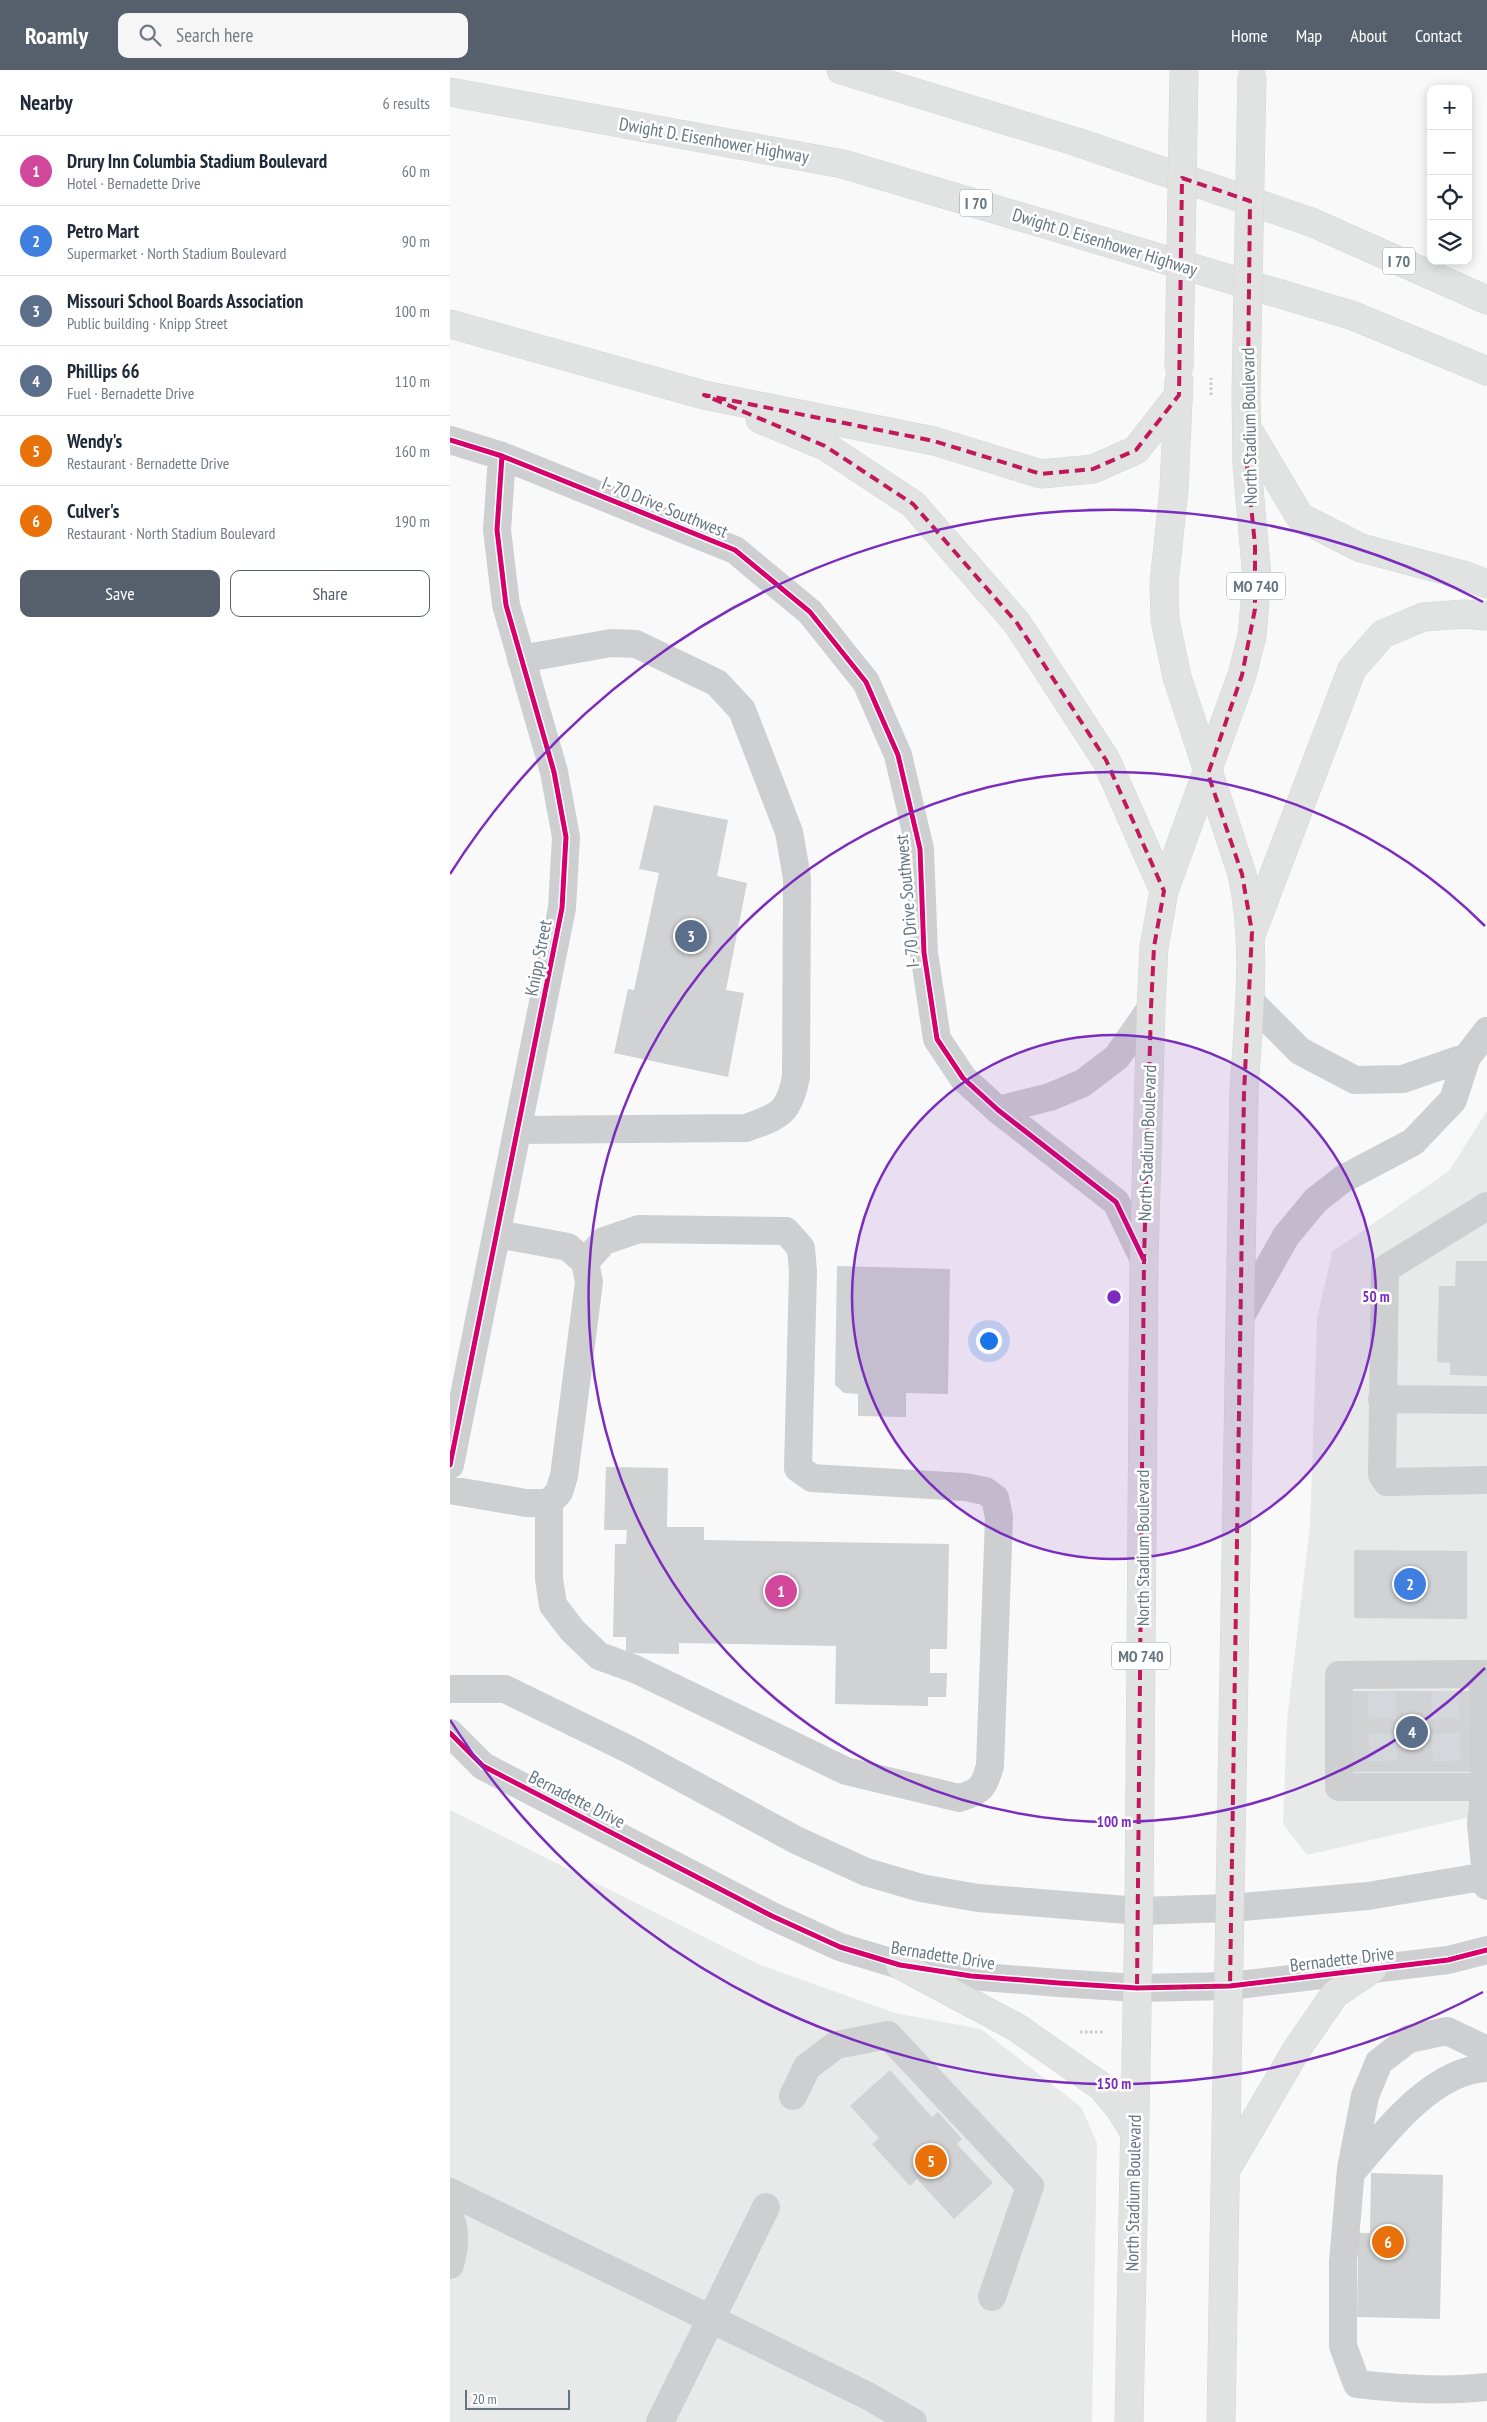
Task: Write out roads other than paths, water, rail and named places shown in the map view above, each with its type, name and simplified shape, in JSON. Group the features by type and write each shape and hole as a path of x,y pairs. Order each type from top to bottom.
{"main road":[{"name":"I 70","path":"841,70 1077,142 1311,222 1487,300"},
{"path":"1184,70 1179,382 1174,489 1164,582 1165,620 1177,678 1242,874 1252,932 1244,1093 1242,1314 1222,2422"},
{"name":"North Stadium Boulevard","path":"1129,2422 1139,1911 1144,1260 1150,1008 1154,947 1164,891 1185,828 1208,774 1242,675 1252,636 1255,609 1257,578 1248,495 1246,428 1252,73"},
{"name":"Dwight D. Eisenhower Highway","path":"450,92 843,164 1351,315 1487,371"},
{"path":"450,324 704,395 934,441 1041,474 1093,469 1136,450 1179,382"},
{"path":"704,395 825,446 913,504 1017,623 1101,752 1164,891"},
{"path":"1246,428 1300,517 1361,548 1463,575 1487,584"},
{"path":"1252,932 1352,669 1383,634 1423,618 1465,614 1487,616"},
{"path":"900,1965 1016,2027 1102,2087 1120,2109 1135,2133"},
{"path":"1226,2169 1298,2049 1335,1994 1372,1969"}],"street":[{"name":"I- 70 Drive Southwest","path":"450,440 502,456 735,550 810,612 866,682 898,755 920,849 924,953 937,1039 963,1078 998,1110 1116,1202 1144,1260"},
{"name":"Knipp Street","path":"450,1465 562,908 566,837 554,772 506,605 497,530 502,456"},
{"path":"518,1130 746,1128 777,1117 792,1099 796,1077 797,878 789,832 742,710 717,683 636,644 611,643 521,659"},
{"path":"1250,1001 1300,1052 1355,1080 1403,1079 1467,1057"},
{"path":"998,1110 1050,1098 1083,1084 1117,1057 1150,1008"},
{"path":"1242,1314 1286,1236 1316,1200 1343,1179 1413,1142 1452,1100 1467,1057 1487,1030"},
{"path":"1487,1206 1385,1269 1382,1399 1382,1475 1387,1482 1487,1480"},
{"path":"497,1234 568,1247 585,1262 589,1282 564,1476 559,1492 549,1503 549,1579 554,1605 572,1630 599,1656 635,1670 846,1771 959,1798 974,1794 985,1785 990,1766 999,1517 995,1498 985,1491 965,1487 812,1478 798,1468 803,1272 801,1248 786,1232 638,1229 604,1241 585,1262"},
{"path":"1382,1399 1487,1400"},
{"path":"450,1490 526,1503 549,1503"},
{"path":"450,1689 505,1689 630,1750 796,1840 866,1872 921,1888 978,1898 1139,1911 1231,1908 1368,1896 1486,1880 1481,1824 1485,1787 1484,1674 1444,1683 1382,1683 1339,1675 1339,1787 1383,1779 1447,1780 1485,1787"},
{"name":"Bernadette Drive","path":"450,1733 484,1766 755,1907 840,1947 900,1965 971,1976 1137,1988 1230,1986 1448,1960 1487,1950"},
{"path":"1487,2050 1447,2031 1409,2039 1379,2062 1365,2096 1350,2174 1343,2262 1343,2346 1357,2384 1396,2388 1464,2390 1487,2387"},
{"path":"793,2096 807,2067 836,2045 888,2035 1030,2186 992,2297"},
{"path":"1350,2174 1382,2136 1427,2092 1470,2068 1487,2068"},
{"path":"450,2192 868,2396 913,2422"},
{"path":"660,2422 766,2207"},
{"path":"450,2218 453,2225 454,2249 450,2265"}],"tunnel":[{"path":"1382,1691 1383,1772"},
{"path":"1445,1691 1447,1772"}],"place":[{"name":"Missouri School Boards Association","path":"691,936"},
{"name":"Petro Mart","path":"1410,1584"},
{"name":"Drury Inn Columbia Stadium Boulevard","path":"781,1591"},
{"name":"Phillips 66","path":"1412,1732"},
{"name":"Wendy's","path":"931,2161"},
{"name":"Culver's","path":"1388,2242"}]}
